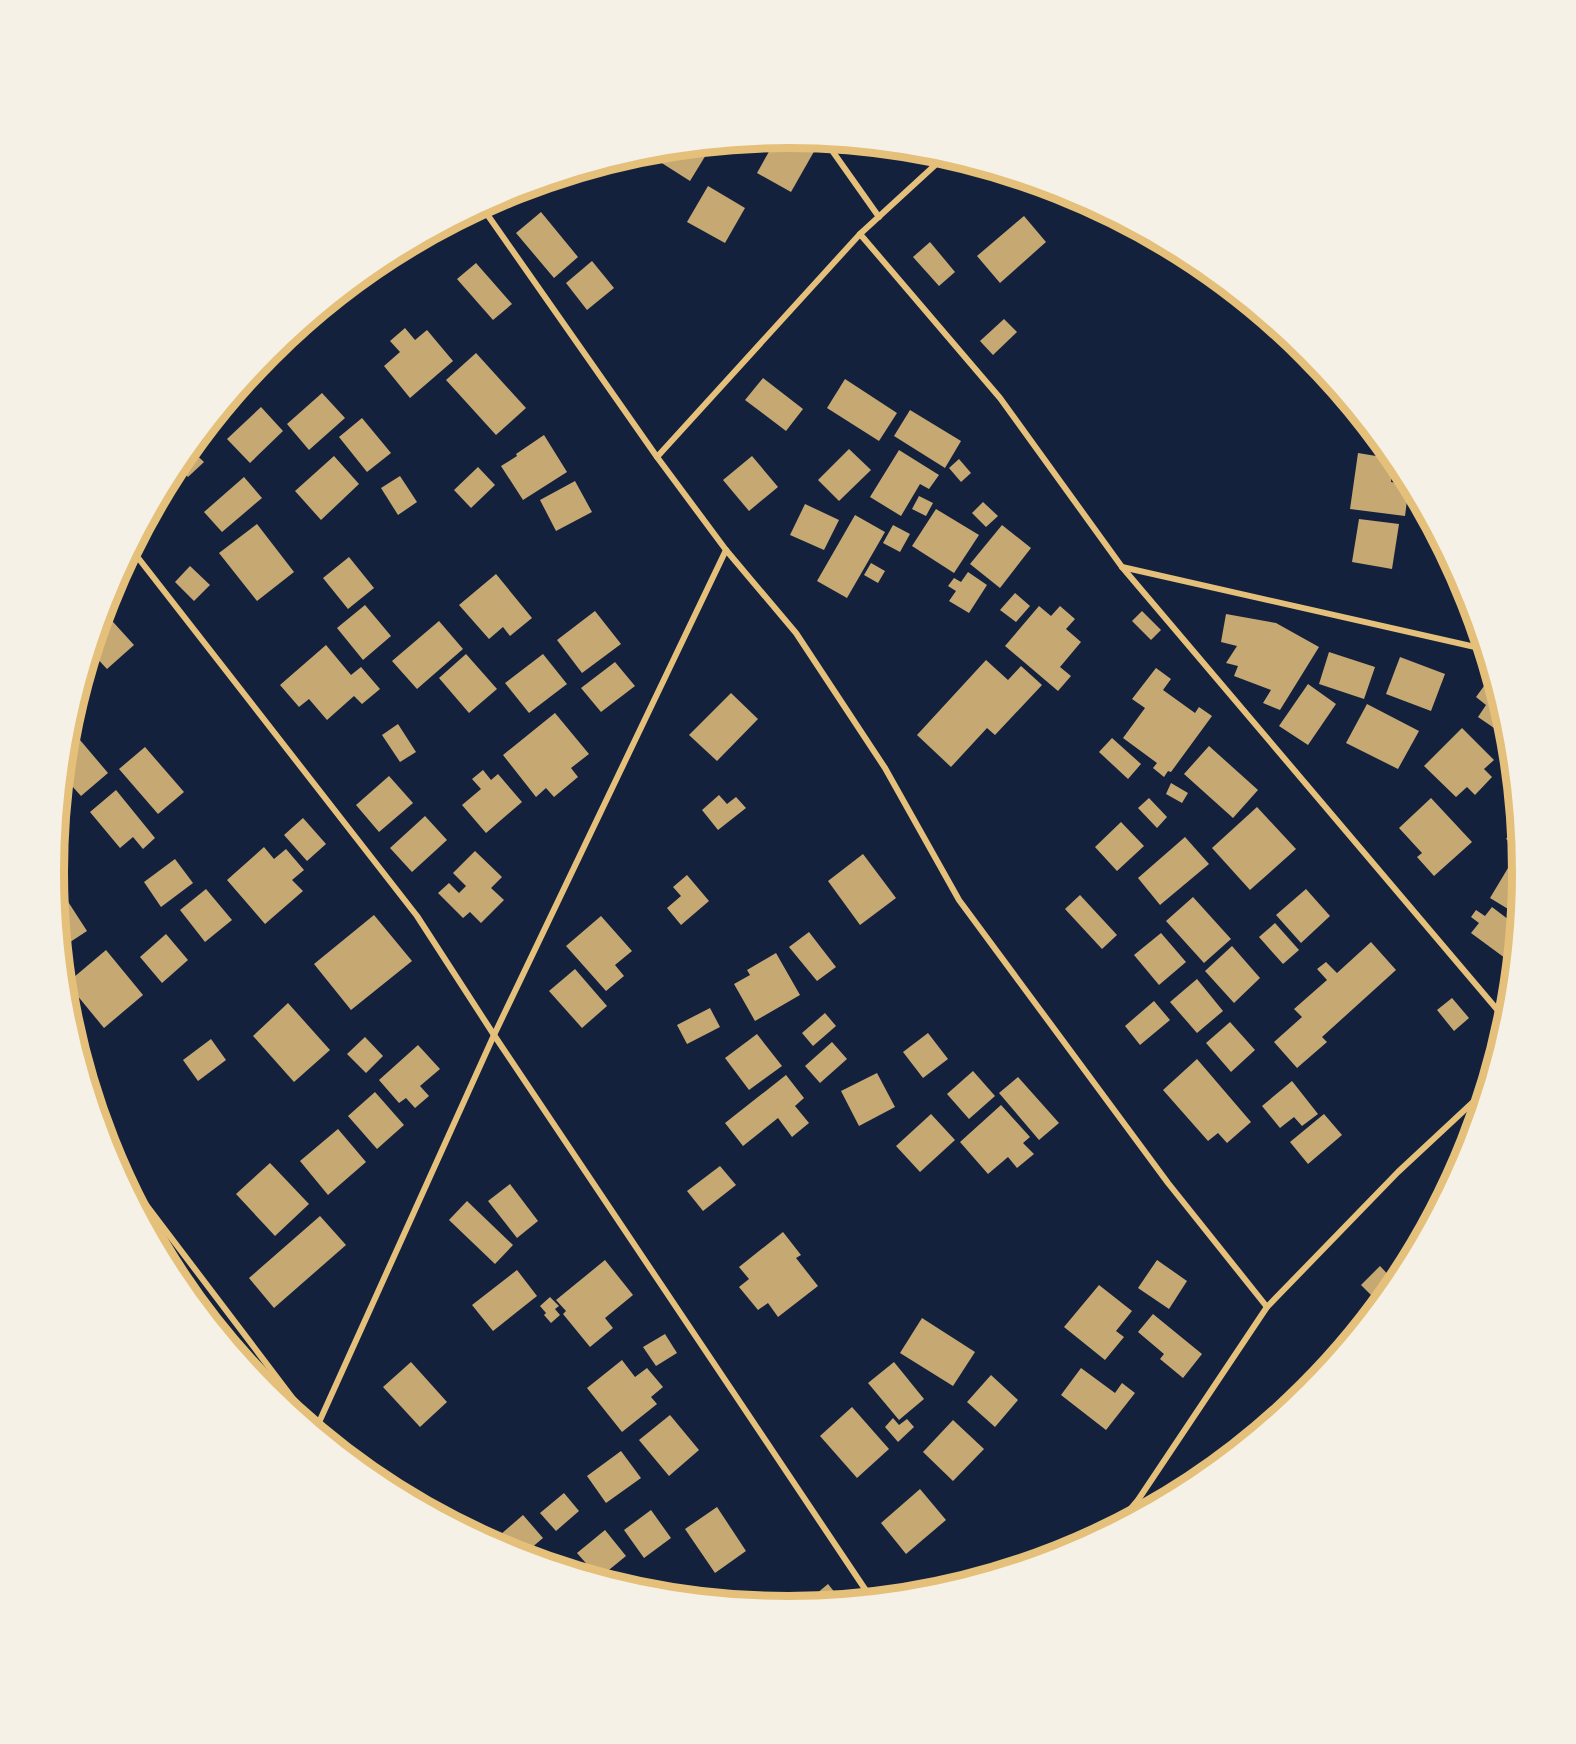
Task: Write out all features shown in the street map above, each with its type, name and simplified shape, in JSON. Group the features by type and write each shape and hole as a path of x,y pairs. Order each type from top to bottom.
{"street":[{"path":"832,150 879,217"},
{"path":"657,457 860,234 937,164"},
{"path":"487,214 657,457 726,550 796,633 885,768 959,900 1168,1183 1267,1307"},
{"path":"860,234 1000,398 1122,567 1498,1011"},
{"path":"319,1422 494,1035 726,550"},
{"path":"137,556 417,916 494,1035 866,1591"},
{"path":"1122,567 1475,647"},
{"path":"1130,1509 1267,1307 1398,1172 1474,1101"},
{"path":"145,1203 295,1402"}],"building":[{"path":"771,149 815,149 791,192 757,173"},
{"path":"707,154 690,181 658,160"},
{"path":"708,186 745,208 725,243 687,222"},
{"path":"541,212 578,257 554,278 516,233"},
{"path":"1024,216 1046,242 1000,283 977,256"},
{"path":"930,242 955,272 939,286 913,257"},
{"path":"592,261 614,288 587,310 566,283"},
{"path":"476,263 512,304 493,320 457,279"},
{"path":"1004,319 1017,332 993,355 980,341"},
{"path":"405,328 415,340 427,330 453,361 410,398 384,366 400,352 390,341"},
{"path":"476,353 526,408 496,435 446,380"},
{"path":"763,378 803,409 786,431 745,400"},
{"path":"845,379 897,413 879,441 827,408"},
{"path":"322,393 345,418 309,450 287,424"},
{"path":"261,407 283,431 250,463 227,439"},
{"path":"910,410 961,441 945,468 894,436"},
{"path":"362,418 391,453 367,472 339,437"},
{"path":"544,435 567,472 523,500 501,466"},
{"path":"849,449 871,470 839,501 818,480"},
{"path":"899,450 939,475 929,489 920,484 901,516 870,497"},
{"path":"1358,453 1380,457 1392,473 1391,482 1398,483 1407,498 1405,516 1350,509"},
{"path":"197,455 204,462 188,477 184,473"},
{"path":"334,456 359,484 321,520 295,491"},
{"path":"752,456 778,487 749,511 723,480"},
{"path":"959,459 971,473 961,482 949,468"},
{"path":"478,467 495,485 471,508 454,490"},
{"path":"400,476 417,502 398,515 381,488"},
{"path":"244,477 262,498 222,532 204,512"},
{"path":"575,481 592,512 556,531 540,500"},
{"path":"919,496 933,503 926,516 912,509"},
{"path":"983,502 998,516 986,527 972,513"},
{"path":"805,504 839,520 824,550 790,535"},
{"path":"936,509 979,535 954,573 912,546"},
{"path":"855,515 885,532 847,598 817,581"},
{"path":"1359,519 1399,524 1392,569 1352,562"},
{"path":"257,524 294,572 257,601 219,553"},
{"path":"893,525 910,534 900,552 883,543"},
{"path":"1002,525 1031,548 1000,588 970,564"},
{"path":"349,557 374,588 348,609 323,578"},
{"path":"871,563 885,571 878,583 864,575"},
{"path":"190,566 210,585 194,601 175,582"},
{"path":"968,572 987,585 969,613 949,601 956,591 948,586 954,578 961,582"},
{"path":"496,574 532,618 510,636 503,627 489,639 459,605"},
{"path":"1015,593 1030,606 1016,622 1000,610"},
{"path":"365,605 391,636 363,660 337,628"},
{"path":"1039,606 1051,616 1060,606 1075,619 1066,629 1081,642 1060,667 1071,676 1058,691 1005,646"},
{"path":"595,611 621,644 582,673 557,640"},
{"path":"1142,611 1161,630 1151,640 1132,621"},
{"path":"1226,614 1276,623 1319,647 1280,710 1263,703 1271,690 1234,676 1238,666 1226,663 1237,646 1221,642"},
{"path":"111,619 134,645 107,669 97,658"},
{"path":"439,621 463,649 417,689 392,661"},
{"path":"326,645 351,675 361,667 380,689 362,704 354,696 327,720 309,699 299,707 280,685"},
{"path":"1329,652 1375,667 1364,699 1319,684"},
{"path":"466,654 497,689 469,713 439,678"},
{"path":"543,654 567,684 529,713 505,683"},
{"path":"1400,657 1445,674 1431,711 1386,694"},
{"path":"986,660 1008,680 1021,666 1042,685 995,735 987,728 951,767 917,735"},
{"path":"615,662 635,686 601,712 581,688"},
{"path":"1156,668 1171,679 1163,690 1195,713 1199,707 1212,716 1171,772 1168,771 1164,777 1153,768 1157,763 1123,738 1145,708 1132,699"},
{"path":"1486,683 1496,724 1494,728 1478,717 1486,705 1476,697"},
{"path":"1308,684 1336,704 1308,745 1279,726"},
{"path":"731,693 758,719 717,761 689,735"},
{"path":"1367,704 1419,731 1398,769 1346,743"},
{"path":"555,713 589,754 571,768 578,777 554,797 546,788 536,797 503,755"},
{"path":"398,724 416,752 400,762 382,735"},
{"path":"1462,728 1494,760 1484,769 1492,777 1475,795 1467,787 1456,797 1424,766"},
{"path":"77,737 108,773 81,796 70,784"},
{"path":"1112,738 1141,764 1128,779 1099,752"},
{"path":"1209,746 1258,790 1233,818 1184,774"},
{"path":"145,747 184,792 158,814 119,769"},
{"path":"483,770 491,780 498,774 522,802 486,833 462,805 481,789 472,779"},
{"path":"389,776 413,803 379,832 356,805"},
{"path":"1171,783 1188,793 1182,803 1166,794"},
{"path":"116,790 155,838 143,849 133,837 120,848 90,812"},
{"path":"719,795 727,804 736,797 746,808 718,830 702,810"},
{"path":"1149,798 1167,817 1157,828 1138,808"},
{"path":"1431,798 1472,842 1434,876 1417,857 1422,853 1399,828"},
{"path":"1257,807 1296,849 1250,890 1212,848"},
{"path":"425,816 447,840 412,872 390,848"},
{"path":"303,818 326,844 307,861 284,835"},
{"path":"1121,822 1144,846 1117,871 1095,847"},
{"path":"1185,837 1209,864 1160,905 1138,878"},
{"path":"264,847 274,859 286,849 304,870 292,880 303,891 265,924 227,880"},
{"path":"475,851 502,877 491,888 504,900 481,923 470,912 463,918 438,893 449,883 459,893 466,886 453,873"},
{"path":"863,854 896,898 860,925 828,881"},
{"path":"175,859 193,883 161,907 144,882"},
{"path":"1512,862 1510,910 1490,898"},
{"path":"687,875 709,901 681,925 667,908 681,896 673,887"},
{"path":"206,889 232,920 205,942 180,910"},
{"path":"1306,889 1330,916 1301,943 1276,915"},
{"path":"1080,895 1117,935 1102,949 1065,909"},
{"path":"65,897 87,931 69,943"},
{"path":"1193,897 1231,939 1204,963 1166,921"},
{"path":"1492,907 1510,921 1506,959 1471,933 1479,923 1471,917 1476,910 1485,916"},
{"path":"374,915 412,961 351,1010 314,964"},
{"path":"601,916 632,951 615,965 624,976 606,991 566,946"},
{"path":"1275,923 1299,950 1283,964 1259,937"},
{"path":"809,932 836,967 817,981 789,947"},
{"path":"1161,933 1186,962 1159,985 1134,955"},
{"path":"166,934 188,960 162,983 140,957"},
{"path":"1371,942 1396,970 1322,1037 1327,1042 1297,1068 1274,1042 1302,1017 1294,1009 1327,980 1317,969 1326,962 1337,973"},
{"path":"1232,946 1260,978 1234,1003 1205,971"},
{"path":"106,950 143,995 104,1028 75,993 73,978"},
{"path":"776,953 800,995 755,1021 734,984 750,975 747,970"},
{"path":"575,969 607,1006 582,1028 549,991"},
{"path":"1197,979 1223,1011 1197,1033 1170,1002"},
{"path":"1452,998 1469,1018 1454,1031 1437,1010"},
{"path":"1154,1001 1170,1020 1140,1045 1125,1026"},
{"path":"288,1003 330,1050 294,1082 253,1036"},
{"path":"710,1008 720,1027 687,1044 677,1025"},
{"path":"825,1013 836,1026 813,1046 802,1033"},
{"path":"1230,1022 1255,1050 1231,1072 1206,1043"},
{"path":"928,1033 948,1059 923,1078 903,1052"},
{"path":"757,1034 782,1066 749,1090 725,1058"},
{"path":"365,1037 383,1056 366,1073 347,1054"},
{"path":"211,1039 226,1060 198,1081 183,1060"},
{"path":"832,1042 847,1059 820,1083 805,1066"},
{"path":"418,1045 440,1069 420,1086 429,1096 415,1108 406,1098 399,1103 379,1080"},
{"path":"1197,1059 1251,1122 1227,1143 1218,1133 1208,1141 1163,1090"},
{"path":"973,1071 995,1096 969,1119 947,1094"},
{"path":"877,1073 895,1107 859,1126 841,1091"},
{"path":"786,1075 804,1098 795,1106 809,1123 792,1137 778,1118 743,1146 725,1123"},
{"path":"1018,1077 1059,1123 1039,1140 999,1093"},
{"path":"1292,1081 1318,1114 1302,1126 1294,1117 1280,1128 1262,1106"},
{"path":"375,1092 404,1125 377,1149 348,1116"},
{"path":"1001,1105 1030,1137 1023,1143 1034,1154 1017,1168 1008,1157 988,1174 960,1142"},
{"path":"931,1114 955,1140 920,1172 896,1146"},
{"path":"1324,1114 1342,1135 1308,1164 1290,1142"},
{"path":"338,1129 366,1162 328,1195 300,1161"},
{"path":"270,1163 309,1204 275,1236 236,1194"},
{"path":"720,1166 736,1185 703,1211 687,1191"},
{"path":"510,1184 538,1221 517,1238 488,1201"},
{"path":"467,1201 513,1245 495,1264 449,1220"},
{"path":"320,1216 346,1245 274,1308 249,1278"},
{"path":"783,1232 801,1255 796,1258 818,1286 778,1317 768,1303 758,1310 739,1287 749,1279 739,1267"},
{"path":"605,1260 633,1295 605,1318 613,1328 590,1347 563,1314 566,1311 556,1300"},
{"path":"1157,1260 1187,1281 1169,1309 1138,1288"},
{"path":"1380,1266 1389,1275 1373,1297 1361,1285"},
{"path":"517,1270 537,1296 493,1331 472,1305"},
{"path":"1099,1285 1132,1311 1116,1331 1124,1337 1105,1360 1064,1327"},
{"path":"550,1297 559,1306 555,1309 560,1315 551,1323 540,1306"},
{"path":"1153,1314 1202,1354 1183,1378 1160,1359 1164,1354 1138,1332"},
{"path":"922,1318 975,1352 953,1386 900,1353"},
{"path":"665,1334 677,1353 656,1366 643,1347"},
{"path":"622,1360 635,1377 647,1368 663,1387 651,1397 657,1404 622,1432 587,1388"},
{"path":"411,1362 447,1402 420,1427 383,1387"},
{"path":"894,1362 924,1399 899,1420 868,1383"},
{"path":"1081,1368 1115,1393 1122,1383 1135,1393 1106,1430 1061,1395"},
{"path":"991,1375 1018,1400 995,1427 967,1402"},
{"path":"852,1407 889,1449 857,1478 820,1436"},
{"path":"670,1415 699,1450 669,1476 639,1440"},
{"path":"893,1418 899,1425 907,1419 914,1427 898,1442 885,1427"},
{"path":"953,1420 984,1449 953,1481 923,1452"},
{"path":"621,1451 641,1478 606,1503 587,1476"},
{"path":"920,1489 946,1520 906,1554 881,1523"},
{"path":"564,1493 579,1511 556,1531 540,1513"},
{"path":"717,1507 746,1551 715,1573 685,1529"},
{"path":"651,1510 671,1538 644,1558 624,1530"},
{"path":"523,1515 543,1538 531,1548 500,1535"},
{"path":"605,1530 626,1556 606,1572 590,1568 577,1553"},
{"path":"828,1584 836,1594 835,1594 815,1595"}]}
